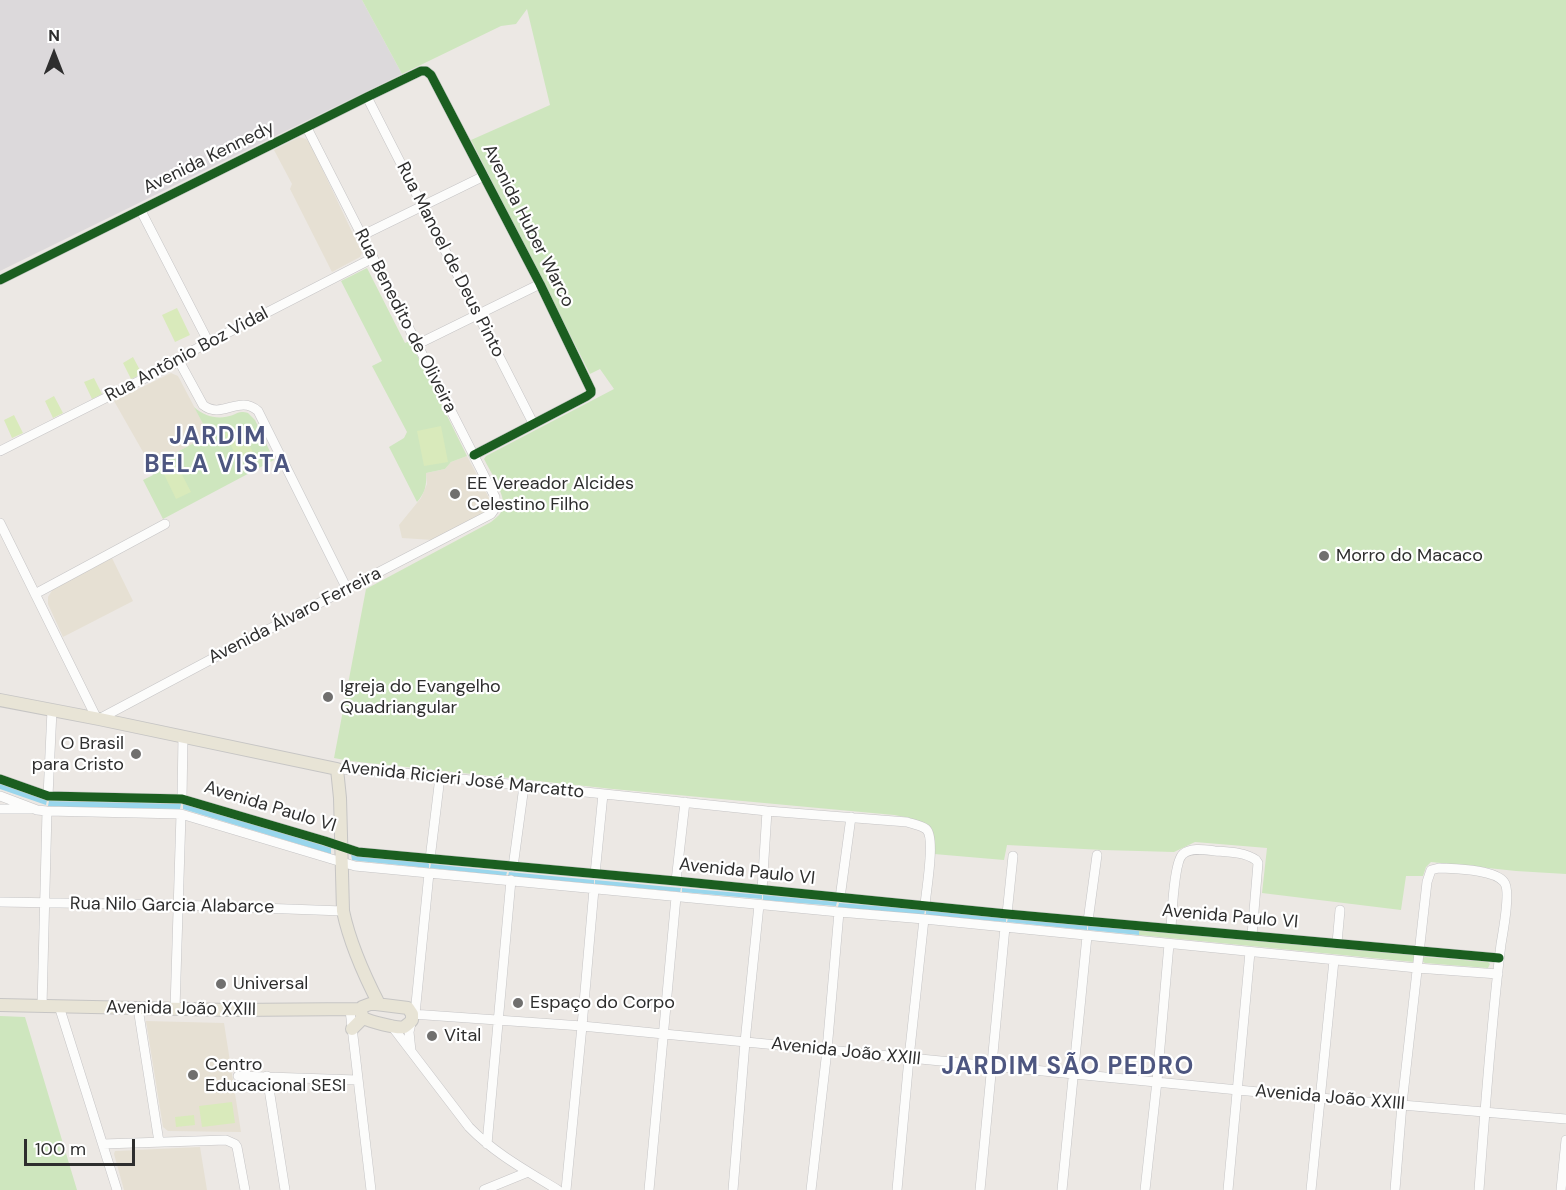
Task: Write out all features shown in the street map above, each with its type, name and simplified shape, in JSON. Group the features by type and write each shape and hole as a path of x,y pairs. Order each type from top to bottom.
{"main road":[{"name":"Avenida Ricieri José Marcatto","path":"0,700 337,769"},
{"path":"337,769 343,911 364,975 364,1009 352,1029"},
{"name":"Avenida João XXIII","path":"0,1005 231,1010 405,1007 410,1009 413,1017 403,1027 398,1027 369,1020 364,1009"}],"street":[{"name":"Avenida Kennedy","path":"0,280 421,71 426,71 431,75"},
{"name":"Avenida Huber Warco","path":"431,75 540,284 590,386 591,393 533,423"},
{"name":"Rua Manoel de Deus Pinto","path":"367,97 533,423"},
{"name":"Rua Benedito de Oliveira","path":"307,128 495,497 496,507 491,514"},
{"path":"361,236 484,176"},
{"path":"141,211 209,343"},
{"name":"Rua Antônio Boz Vidal","path":"0,451 179,361 194,350 373,258"},
{"path":"418,344 540,284"},
{"path":"179,361 203,405 208,409 220,410 240,404 253,407 258,411 347,589"},
{"path":"474,455 533,423"},
{"name":"Avenida Álvaro Ferreira","path":"98,719 491,514"},
{"path":"0,523 98,719"},
{"path":"35,594 165,524"},
{"path":"48,796 52,710"},
{"path":"182,799 183,736"},
{"name":"Avenida Ricieri José Marcatto","path":"337,769 386,771 767,811 907,822 927,830 930,842 925,905"},
{"path":"430,859 440,777"},
{"name":"Avenida Paulo VI","path":"0,779 48,796 182,799 358,852 1499,958"},
{"path":"513,867 524,786"},
{"path":"595,874 603,794"},
{"name":"Avenida Paulo VI","path":"0,796 37,810 47,811 181,814 355,866 1498,974"},
{"path":"676,881 685,802"},
{"path":"0,809 37,810"},
{"path":"42,1006 47,811"},
{"path":"762,890 767,811"},
{"path":"175,1009 181,814"},
{"path":"840,898 851,817"},
{"path":"1171,928 1176,870 1182,854 1194,850 1222,852 1248,856 1256,860 1258,869 1252,935"},
{"path":"1088,921 1097,855"},
{"path":"1007,914 1012,856"},
{"path":"1395,1190 1402,1104 1427,882 1431,870 1439,868 1491,873 1503,880 1508,890 1499,958 1479,1190"},
{"path":"411,1051 409,1032 413,1017 429,873"},
{"path":"487,1144 511,880"},
{"path":"566,1190 594,889"},
{"path":"650,1190 662,1034 676,897"},
{"name":"Rua Nilo Garcia Alabarce","path":"0,902 343,911"},
{"path":"733,1190 759,904"},
{"path":"1336,944 1340,910"},
{"path":"811,1190 827,1050 839,912"},
{"path":"897,1190 924,919"},
{"path":"980,1190 1005,927"},
{"path":"1062,1190 1087,936"},
{"path":"1145,1190 1169,944"},
{"path":"1228,1190 1250,952"},
{"path":"1311,1190 1334,960"},
{"path":"59,1006 117,1190"},
{"path":"138,1008 159,1142"},
{"name":"Avenida João XXIII","path":"413,1017 582,1026 1320,1098 1566,1119"},
{"path":"391,1025 469,1127 487,1144 558,1190"},
{"path":"352,1029 371,1190"},
{"path":"238,1076 357,1080"},
{"path":"267,1076 285,1190"},
{"path":"103,1144 226,1140 237,1147 245,1190"},
{"path":"1561,1190 1566,1140"},
{"path":"484,1190 528,1172"}],"shaded area":[{"path":"0,0 362,0 402,74 0,271"},
{"path":"299,137 310,143 362,253 360,257 332,272 290,189 292,184 274,150"},
{"path":"171,373 178,376 209,435 151,466 114,401"},
{"name":"EE Vereador Alcides Celestino Filho","path":"467,456 490,500 490,509 433,540 402,538 399,525 421,498 427,484 426,473 445,469 451,462"},
{"path":"112,558 133,601 63,637 48,604 48,597 53,589"},
{"name":"Centro Educacional SESI","path":"146,1021 224,1023 241,1132 168,1131 163,1127"},
{"path":"200,1147 207,1190 124,1190 115,1151"}],"green space":[{"path":"362,0 1566,0 1566,874 1431,862 1426,867 1423,876 1406,876 1401,910 1262,893 1267,848 1195,842 1174,852 1007,845 1004,860 934,854 931,830 905,817 894,815 613,789 334,758 366,589 491,522 499,515 503,501 484,459 486,456 614,389 600,369 590,374 471,140 550,105 527,9 516,24 501,26 402,74"},
{"path":"367,268 405,343 410,341 467,456 451,462 445,469 426,473 425,489 417,502 389,447 404,438 407,432 372,366 382,361 341,281"},
{"path":"177,308 190,335 175,342 162,315"},
{"path":"133,357 142,374 131,379 123,363"},
{"path":"94,378 102,394 92,399 84,382"},
{"path":"54,396 63,413 53,418 45,401"},
{"path":"194,407 212,417 228,417 240,412 248,413 255,420 274,460 163,519 143,480 153,475 149,467 209,435"},
{"path":"14,415 23,433 12,438 4,420"},
{"path":"441,426 448,462 424,466 417,431"},
{"path":"240,427 254,454 239,461 225,434"},
{"path":"176,463 191,492 176,499 162,470"},
{"path":"1139,930 1415,956 1414,962 1139,935"},
{"path":"1423,958 1490,964 1488,968 1425,963"},
{"path":"0,1016 25,1017 77,1190 0,1190"},
{"path":"232,1102 235,1123 202,1127 199,1106"},
{"path":"194,1115 195,1125 176,1127 175,1117"}],"water":[{"path":"0,784 47,800 46,805 0,789"},
{"path":"49,801 181,804 180,809 55,807 48,806"},
{"path":"183,804 331,848 331,854 183,809"},
{"path":"351,854 429,863 429,868 352,860"},
{"path":"431,864 507,872 506,876 430,868"},
{"path":"509,872 594,880 594,884 508,876"},
{"path":"595,880 681,888 680,892 595,884"},
{"path":"682,888 762,895 762,899 682,892"},
{"path":"763,895 837,902 836,906 763,900"},
{"path":"839,903 925,910 924,915 838,907"},
{"path":"926,910 1006,918 1006,922 926,915"},
{"path":"1008,918 1087,925 1087,930 1007,922"},
{"path":"1088,925 1139,930 1139,935 1088,930"}],"cycle path":[{"path":"0,280 367,97 421,71 426,71 431,75 540,284 591,390 587,396 474,455"},
{"path":"0,779 48,796 182,799 358,852 1499,958"}],"place":[{"name":"EE Vereador Alcides Celestino Filho","path":"455,494"},
{"name":"Morro do Macaco","path":"1324,556"},
{"name":"Igreja do Evangelho Quadriangular","path":"328,697"},
{"name":"O Brasil para Cristo","path":"136,754"},
{"name":"Universal","path":"221,984"},
{"name":"Espaço do Corpo","path":"518,1003"},
{"name":"Vital","path":"432,1036"},
{"name":"Centro Educacional SESI","path":"193,1075"}],"district":[{"name":"JARDIM BELA VISTA","path":"218,452"},
{"name":"JARDIM SÃO PEDRO","path":"1068,1068"}]}
